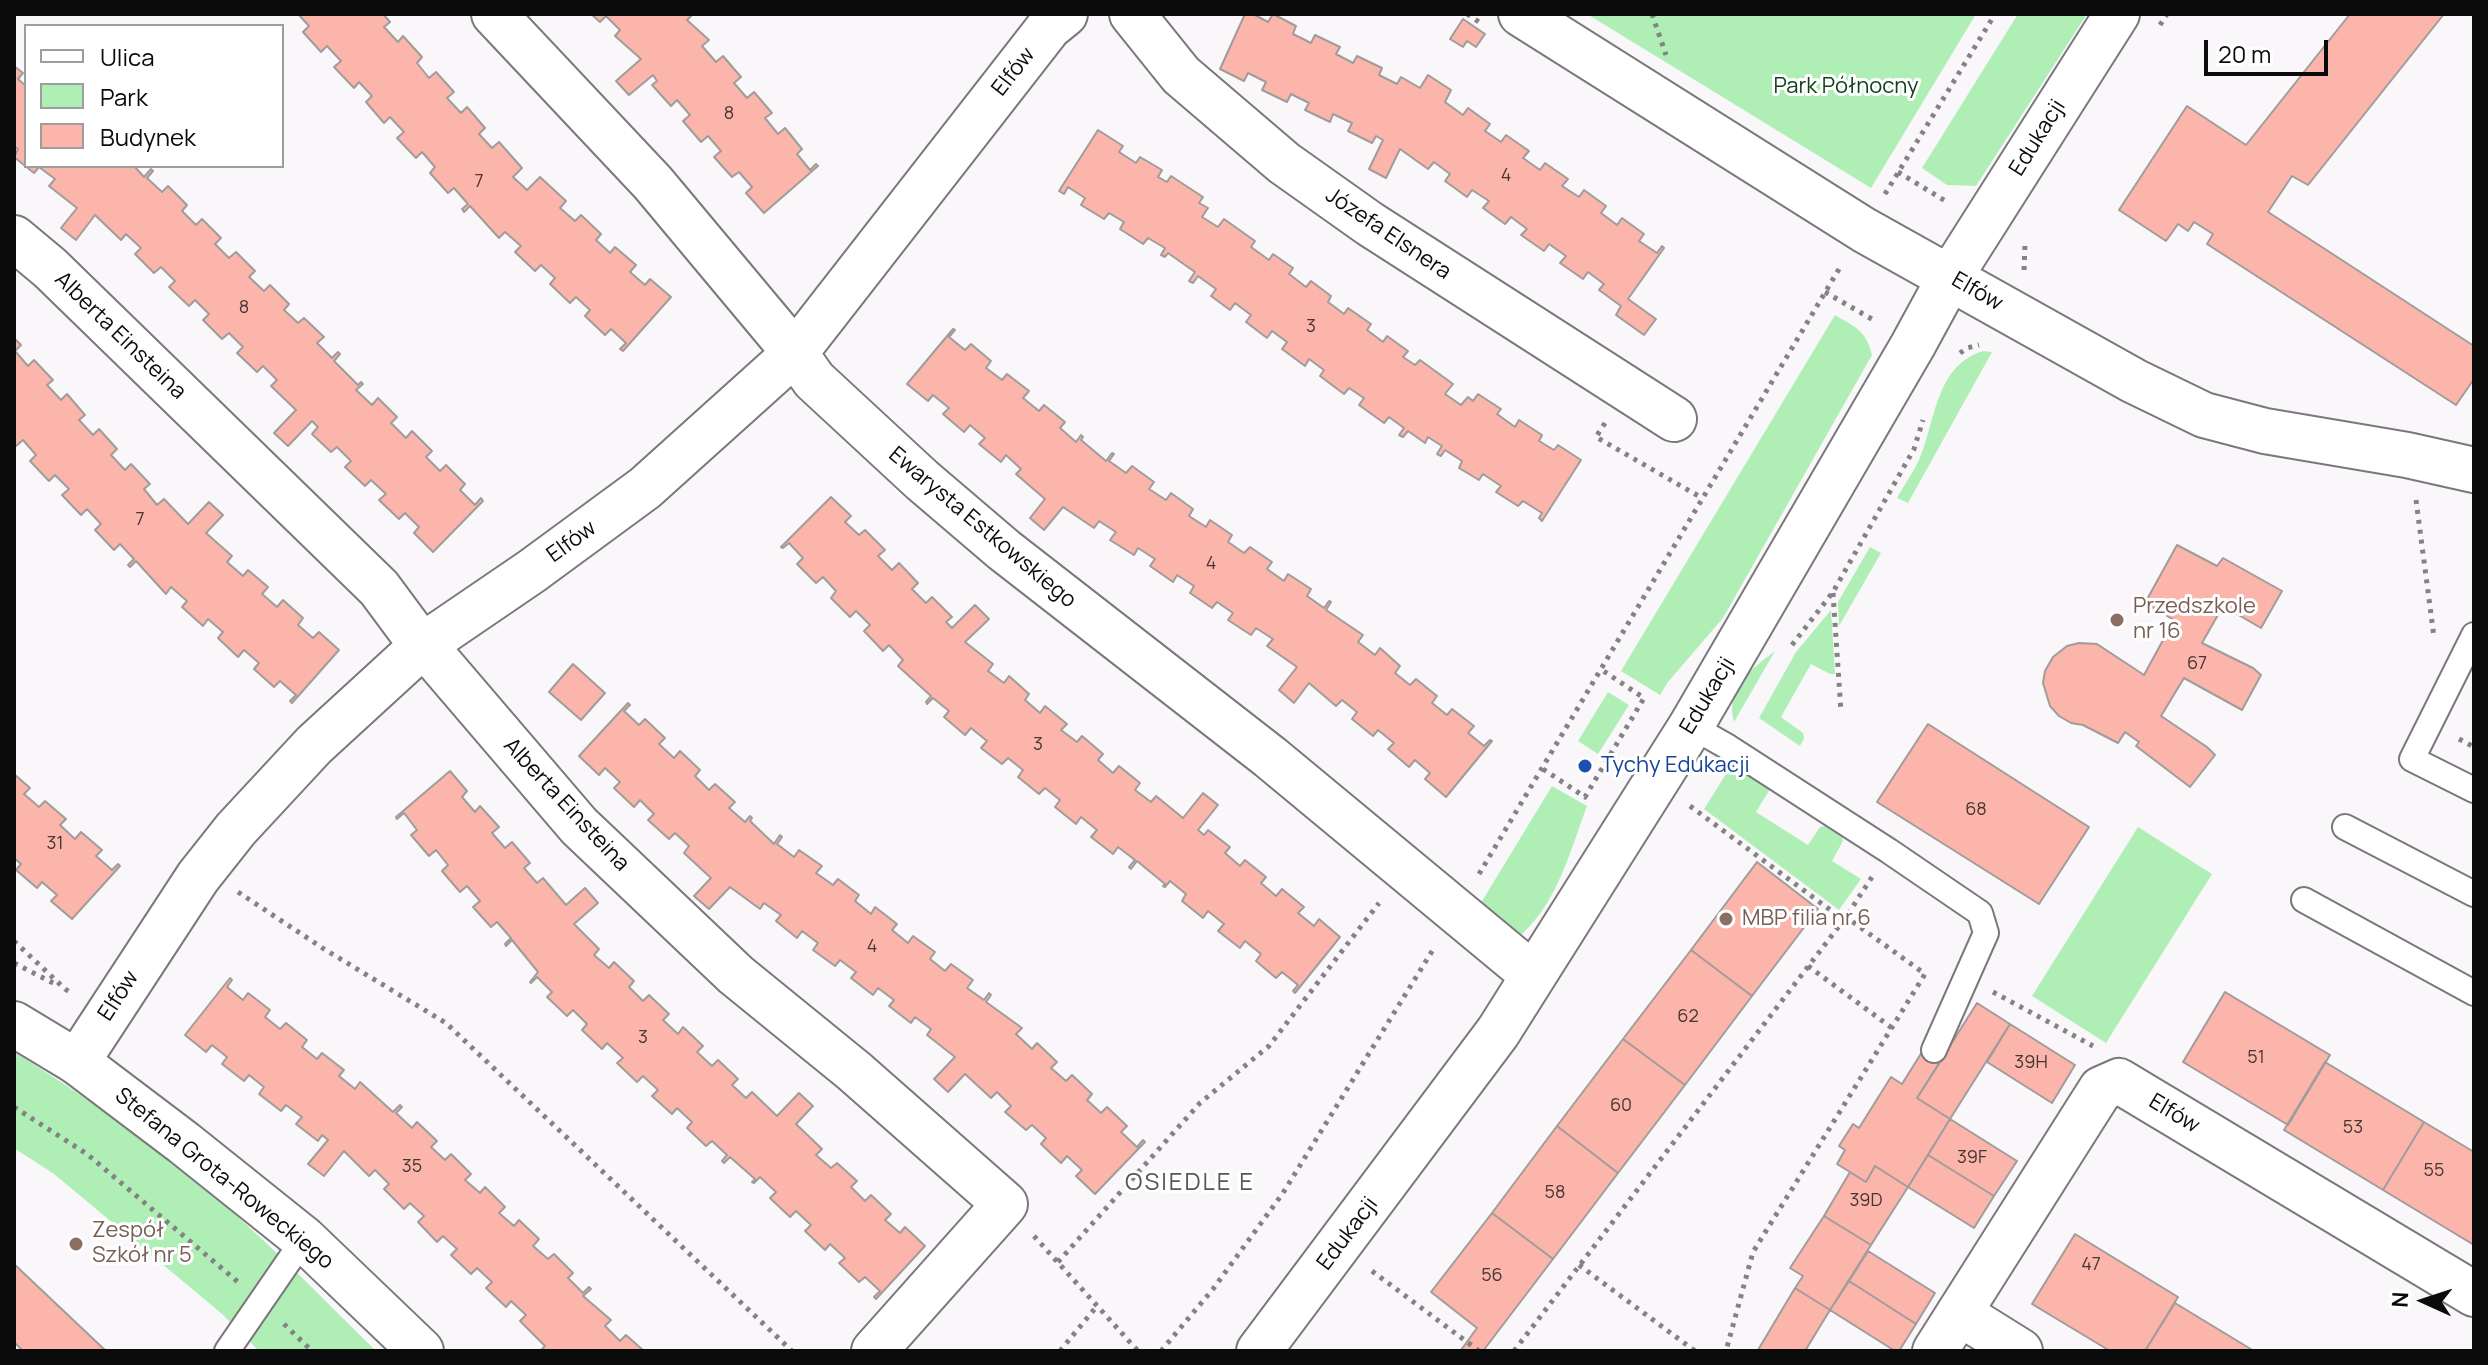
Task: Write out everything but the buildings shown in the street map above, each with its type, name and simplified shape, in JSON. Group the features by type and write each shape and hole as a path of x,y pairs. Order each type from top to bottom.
{"street":[{"name":"Ewarysta Estkowskiego","path":"494,14 653,183 814,380 922,480 1004,550 1270,757 1533,975"},
{"name":"Elfów","path":"77,1062 198,877 236,829 314,745 422,646 645,488 795,353 1049,27 1065,14"},
{"name":"Józefa Elsnera","path":"1132,14 1181,75 1284,163 1370,224 1674,419"},
{"name":"Elfów","path":"1521,14 1864,230 2134,381 2204,415 2265,431 2407,455 2474,470"},
{"name":"Edukacji","path":"1259,1351 1498,1032 1691,726 1950,277 2117,14"},
{"name":"Alberta Einsteina","path":"14,238 50,268 379,588 422,646 579,826 736,975 854,1071 1005,1204"},
{"name":"Stefana Grota-Roweckiego","path":"14,1024 77,1062 304,1239 421,1351"},
{"name":"Elfów","path":"2119,1081 2474,1294"},
{"path":"1935,1351 2101,1089 2119,1081"},
{"path":"874,1351 1005,1204"},
{"path":"1959,1313 2020,1351"}],"lane":[{"path":"2474,635 2412,759 2474,790"},
{"path":"1691,726 1889,851 1980,913 1986,933 1934,1050"},
{"path":"2345,827 2474,894"},
{"path":"2304,900 2474,993"},
{"path":"227,1351 304,1239"}],"path":[{"path":"1161,1351 1213,1289 1283,1193 1543,769 1702,498 1995,14"},
{"path":"2159,27 2167,14"},
{"path":"2024,273 2024,246 2032,234"},
{"path":"1957,355 1967,348 1987,344"},
{"path":"1841,712 1833,592 1914,449 1926,408"},
{"path":"1644,465 1702,498"},
{"path":"2415,491 2448,732 2474,747"},
{"path":"1543,769 1585,797 1644,698 1602,670"},
{"path":"1689,806 1833,912 1846,917 1925,974 1753,1252 1726,1351"},
{"path":"1514,1351 1846,917 1889,851"},
{"path":"227,885 324,949 446,1023 792,1351"},
{"path":"1058,1262 1200,1103 1269,1046 1387,893"},
{"path":"14,963 65,989"},
{"path":"1808,966 1892,1028"},
{"path":"1967,977 2107,1054 2119,1081"},
{"path":"14,1107 87,1154 261,1301 312,1351"},
{"path":"1005,1204 1138,1351"},
{"path":"1579,1265 1695,1351"},
{"path":"1371,1270 1479,1351"},
{"path":"1060,1351 1097,1306"}],"green space":[{"name":"Park Północny","path":"1587,14 1976,14 1871,188"},
{"path":"2018,14 2087,14 1976,186 1947,185 1922,168"},
{"path":"1835,315 1863,335 1872,355 1723,618 1660,695 1621,671"},
{"path":"1983,351 1992,352 1908,503 1897,498 1919,460 1946,382 1967,358"},
{"path":"1870,547 1881,553 1839,626 1838,602"},
{"path":"1831,610 1835,674 1811,664 1781,717 1803,733 1800,746 1759,718 1796,652"},
{"path":"1775,651 1734,722 1733,700 1742,681"},
{"path":"1608,692 1629,705 1598,754 1578,741"},
{"path":"1733,763 1770,789 1756,812 1808,845 1820,827 1825,826 1842,837 1843,841 1832,861 1861,879 1839,910 1704,809"},
{"path":"1552,786 1587,806 1562,874 1545,906 1522,934 1508,933 1476,911"},
{"path":"2138,827 2212,874 2106,1043 2032,996"},
{"path":"14,1052 108,1114 198,1183 267,1244 376,1351 259,1351 221,1313 54,1174 14,1148"}],"place":[{"name":"Przedszkole nr 16","path":"2117,620"},
{"name":"Tychy Edukacji","path":"1585,766"},
{"name":"MBP filia nr 6","path":"1726,919"},
{"name":"Zespół Szkół nr 5","path":"76,1244"}],"district":[{"name":"OSIEDLE E","path":"1190,1183"}]}
